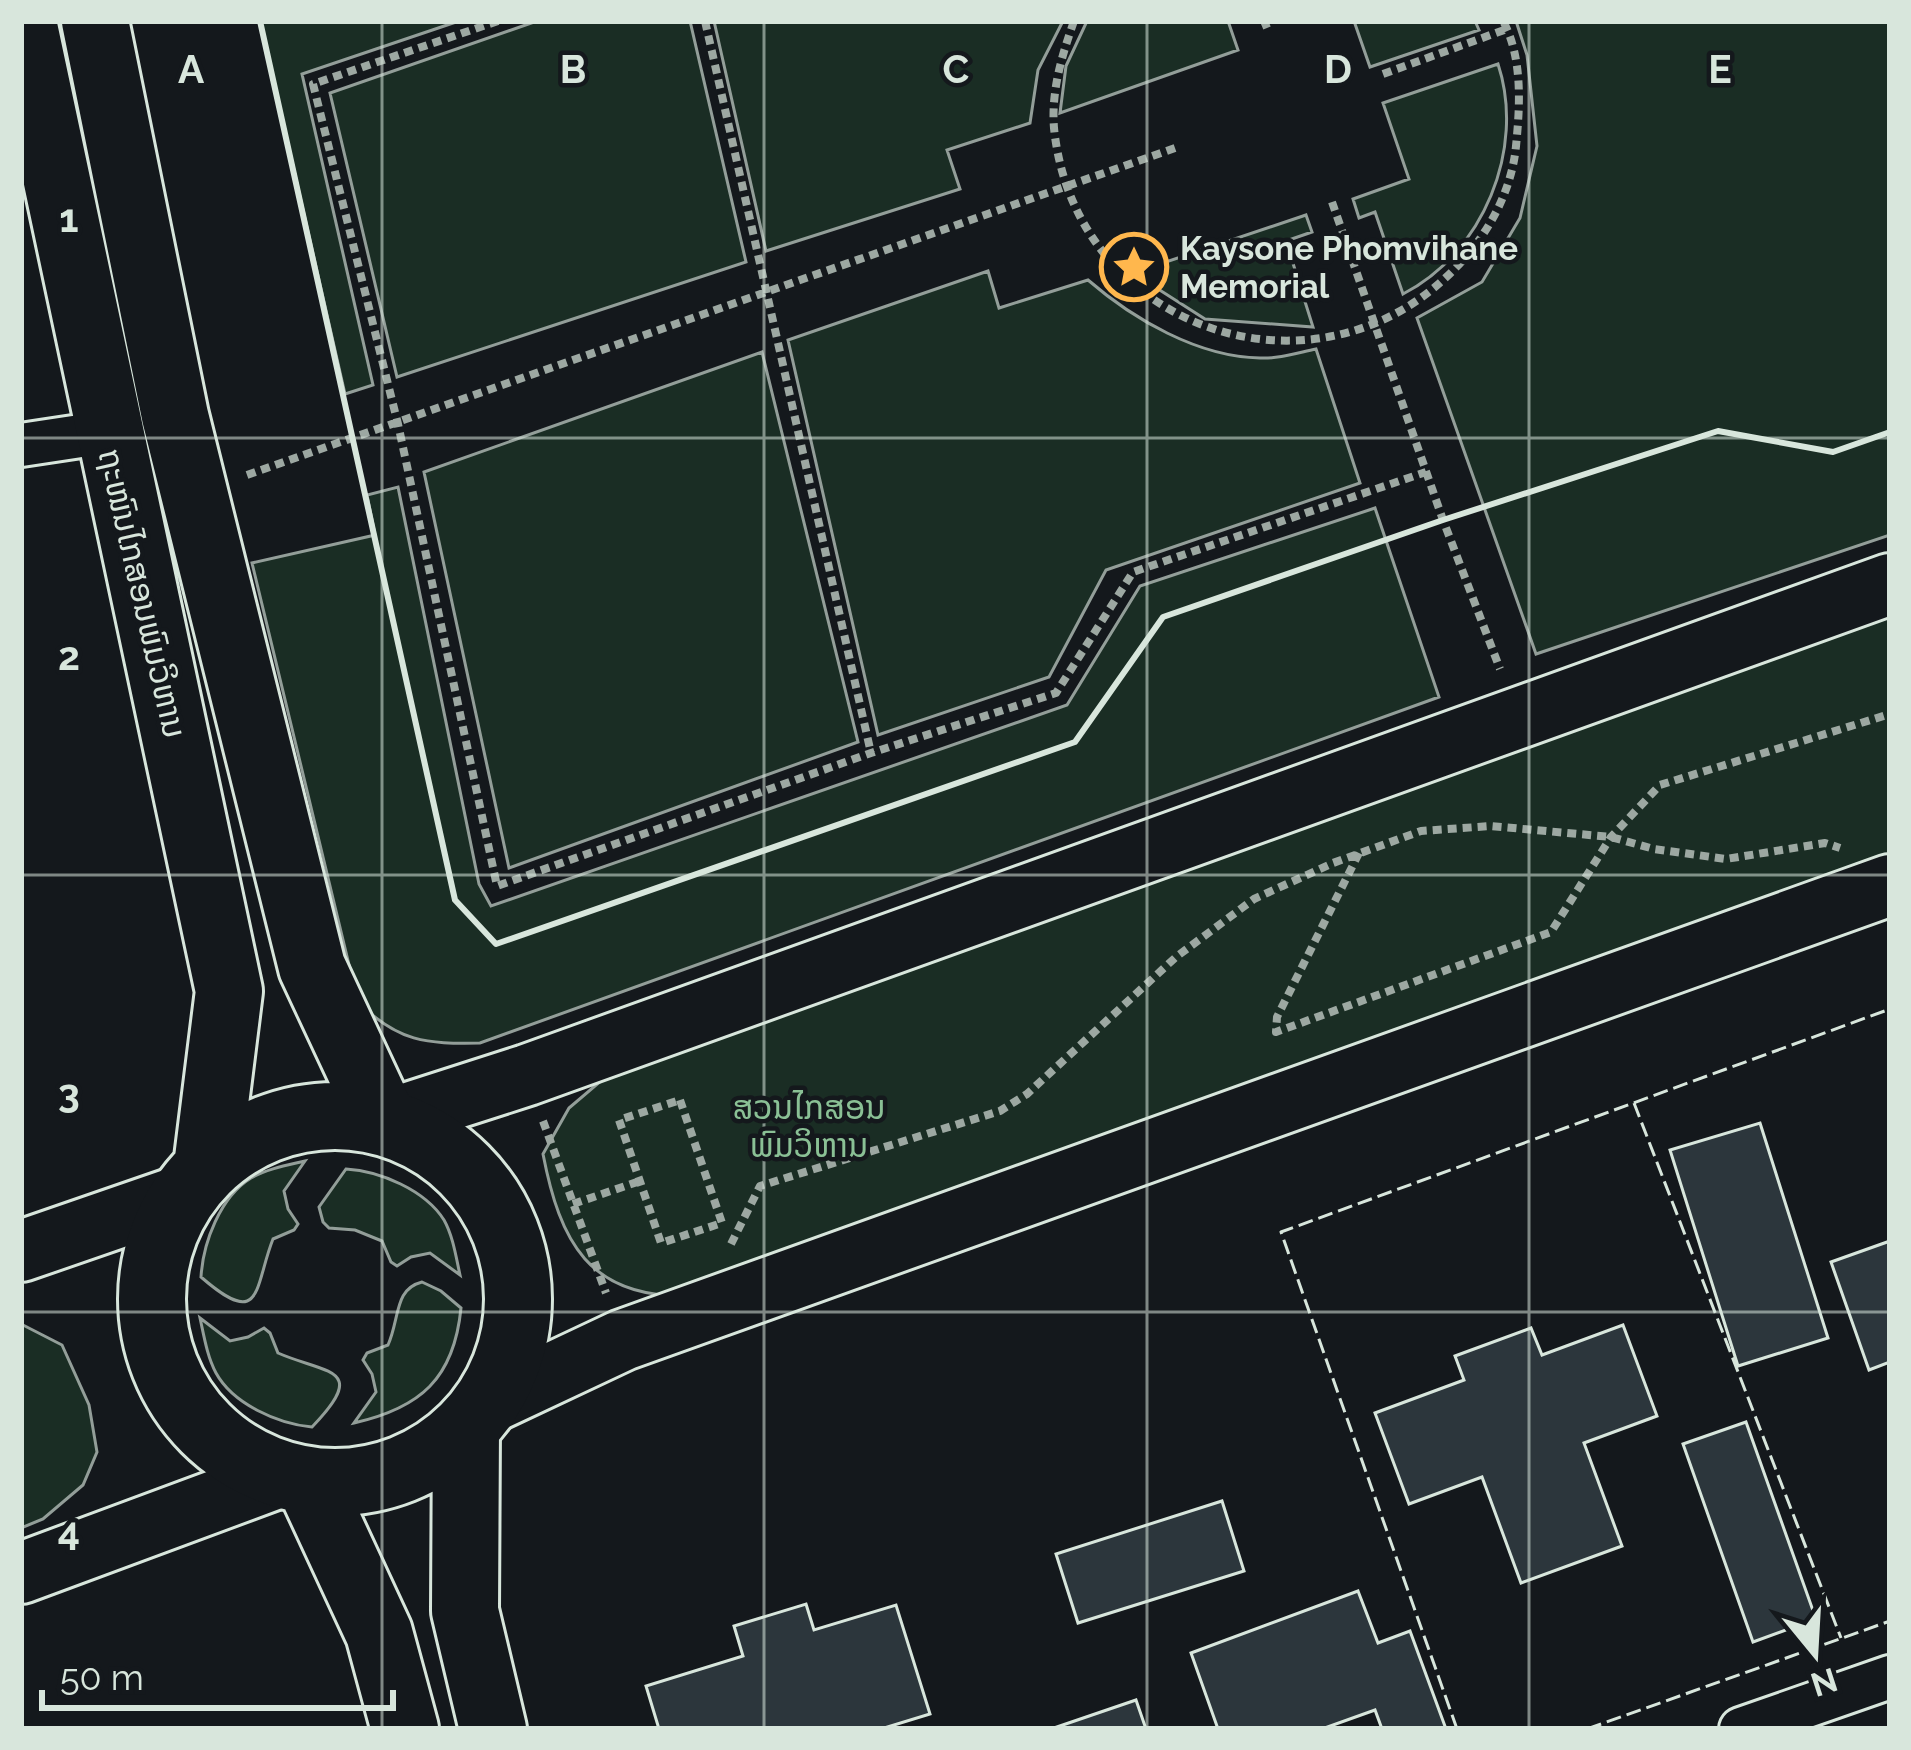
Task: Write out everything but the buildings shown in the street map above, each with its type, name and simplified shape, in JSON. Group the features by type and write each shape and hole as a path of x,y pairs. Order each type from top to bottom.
{"highway":[{"name":"ຖະໜົນໄກສອນພົມວິຫານ","path":"23,21 229,991 195,1181"},
{"path":"94,21 194,493 312,968 384,1121"},
{"path":"126,508 194,493"},
{"path":"337,1115 384,1121 443,1150 470,1173 492,1202 518,1269 514,1340 503,1374 476,1416 409,1466 343,1482 297,1478 252,1462 223,1444 176,1393 153,1328 155,1258 195,1181 245,1138 290,1120 337,1115"},
{"path":"476,1416 465,1611 493,1729"},
{"path":"297,1478 379,1633 404,1729"}],"street":[{"path":"21,445 107,432"},
{"path":"384,1121 527,1075 1890,584"},
{"path":"476,1416 623,1340 1869,868"},
{"path":"21,1251 195,1181"},
{"path":"21,1573 297,1478"},
{"path":"1741,1729 1890,1677"}],"path":[{"path":"498,21 313,84 398,424 497,886 871,753 1056,693 1133,572 1426,472"},
{"path":"705,21 871,753"},
{"path":"1074,21 1059,65 1054,126 1066,186 1095,242 1137,289 1190,322 1251,340 1314,342 1376,326 1437,290 1485,236 1514,170 1521,99 1505,25 1383,74"},
{"path":"194,493 1175,148"},
{"path":"1332,202 1426,472 1518,715"},
{"path":"1359,853 1277,1017 1276,1032 1551,932 1611,837 1660,785 1890,714"},
{"path":"694,1314 760,1186 1000,1111 1027,1094 1176,957 1254,899 1359,853 1421,831 1492,826 1611,837 1654,849 1726,859 1825,843 1869,868"},
{"path":"527,1075 623,1340"},
{"path":"680,1100 722,1222 661,1243 640,1181 620,1120 680,1100"},
{"path":"573,1204 640,1181"}],"green space":[{"path":"260,21 459,21 302,74 373,385 345,394"},
{"path":"537,21 690,21 746,262 397,377 330,93"},
{"path":"714,21 1063,21 1038,70 1030,123 947,150 960,189 766,251"},
{"path":"1087,21 1228,21 1238,50 1060,113 1066,66"},
{"path":"1354,21 1475,21 1479,30 1370,67"},
{"path":"1516,21 1890,21 1890,535 1536,654 1417,318 1482,282 1520,218 1537,146 1527,55"},
{"path":"1498,64 1506,130 1491,196 1456,253 1403,294 1375,212 1359,218 1353,199 1409,179 1383,103"},
{"path":"1306,215 1312,232 1286,241 1313,327 1205,319 1133,273"},
{"path":"988,271 999,308 1088,280 1146,322 1213,351 1267,358 1316,349 1360,483 1106,570 1049,677 878,735 788,340"},
{"path":"762,352 858,742 509,868 424,472"},
{"path":"398,487 479,884 491,906 1067,705 1140,586 1375,508 1439,697 480,1043 428,1041 400,1033 358,1002 252,563 375,535 367,495"},
{"name":"ສວນໄກສອນ ພົມວິຫານ","path":"1890,612 1890,864 688,1296 626,1287 603,1275 570,1238 543,1154 569,1108 616,1068"},
{"path":"305,1161 284,1191 298,1224 273,1239 253,1296 236,1301 221,1293 201,1277 205,1250 222,1209 251,1178"},
{"path":"346,1169 387,1178 436,1209 447,1226 460,1275 430,1253 397,1266 382,1241 355,1230 329,1228 319,1207"},
{"path":"422,1282 461,1308 451,1354 415,1399 354,1423 376,1392 363,1360 367,1353 388,1345 402,1298"},
{"path":"200,1318 230,1341 264,1328 278,1353 335,1375 338,1393 312,1427 271,1417 245,1403 216,1373"},
{"path":"21,1324 62,1345 89,1405 97,1452 83,1485 43,1519 21,1528"}],"fence":[{"path":"1457,1729 1281,1232 1890,1009"},
{"path":"1634,1103 1841,1638"},
{"path":"1587,1729 1890,1621"}],"wall":[{"path":"260,21 455,900 496,944 1075,742 1163,617 1718,431 1833,452 1890,432"}],"place":[{"name":"Kaysone Phomvihane Memorial","path":"1134,267"}]}
